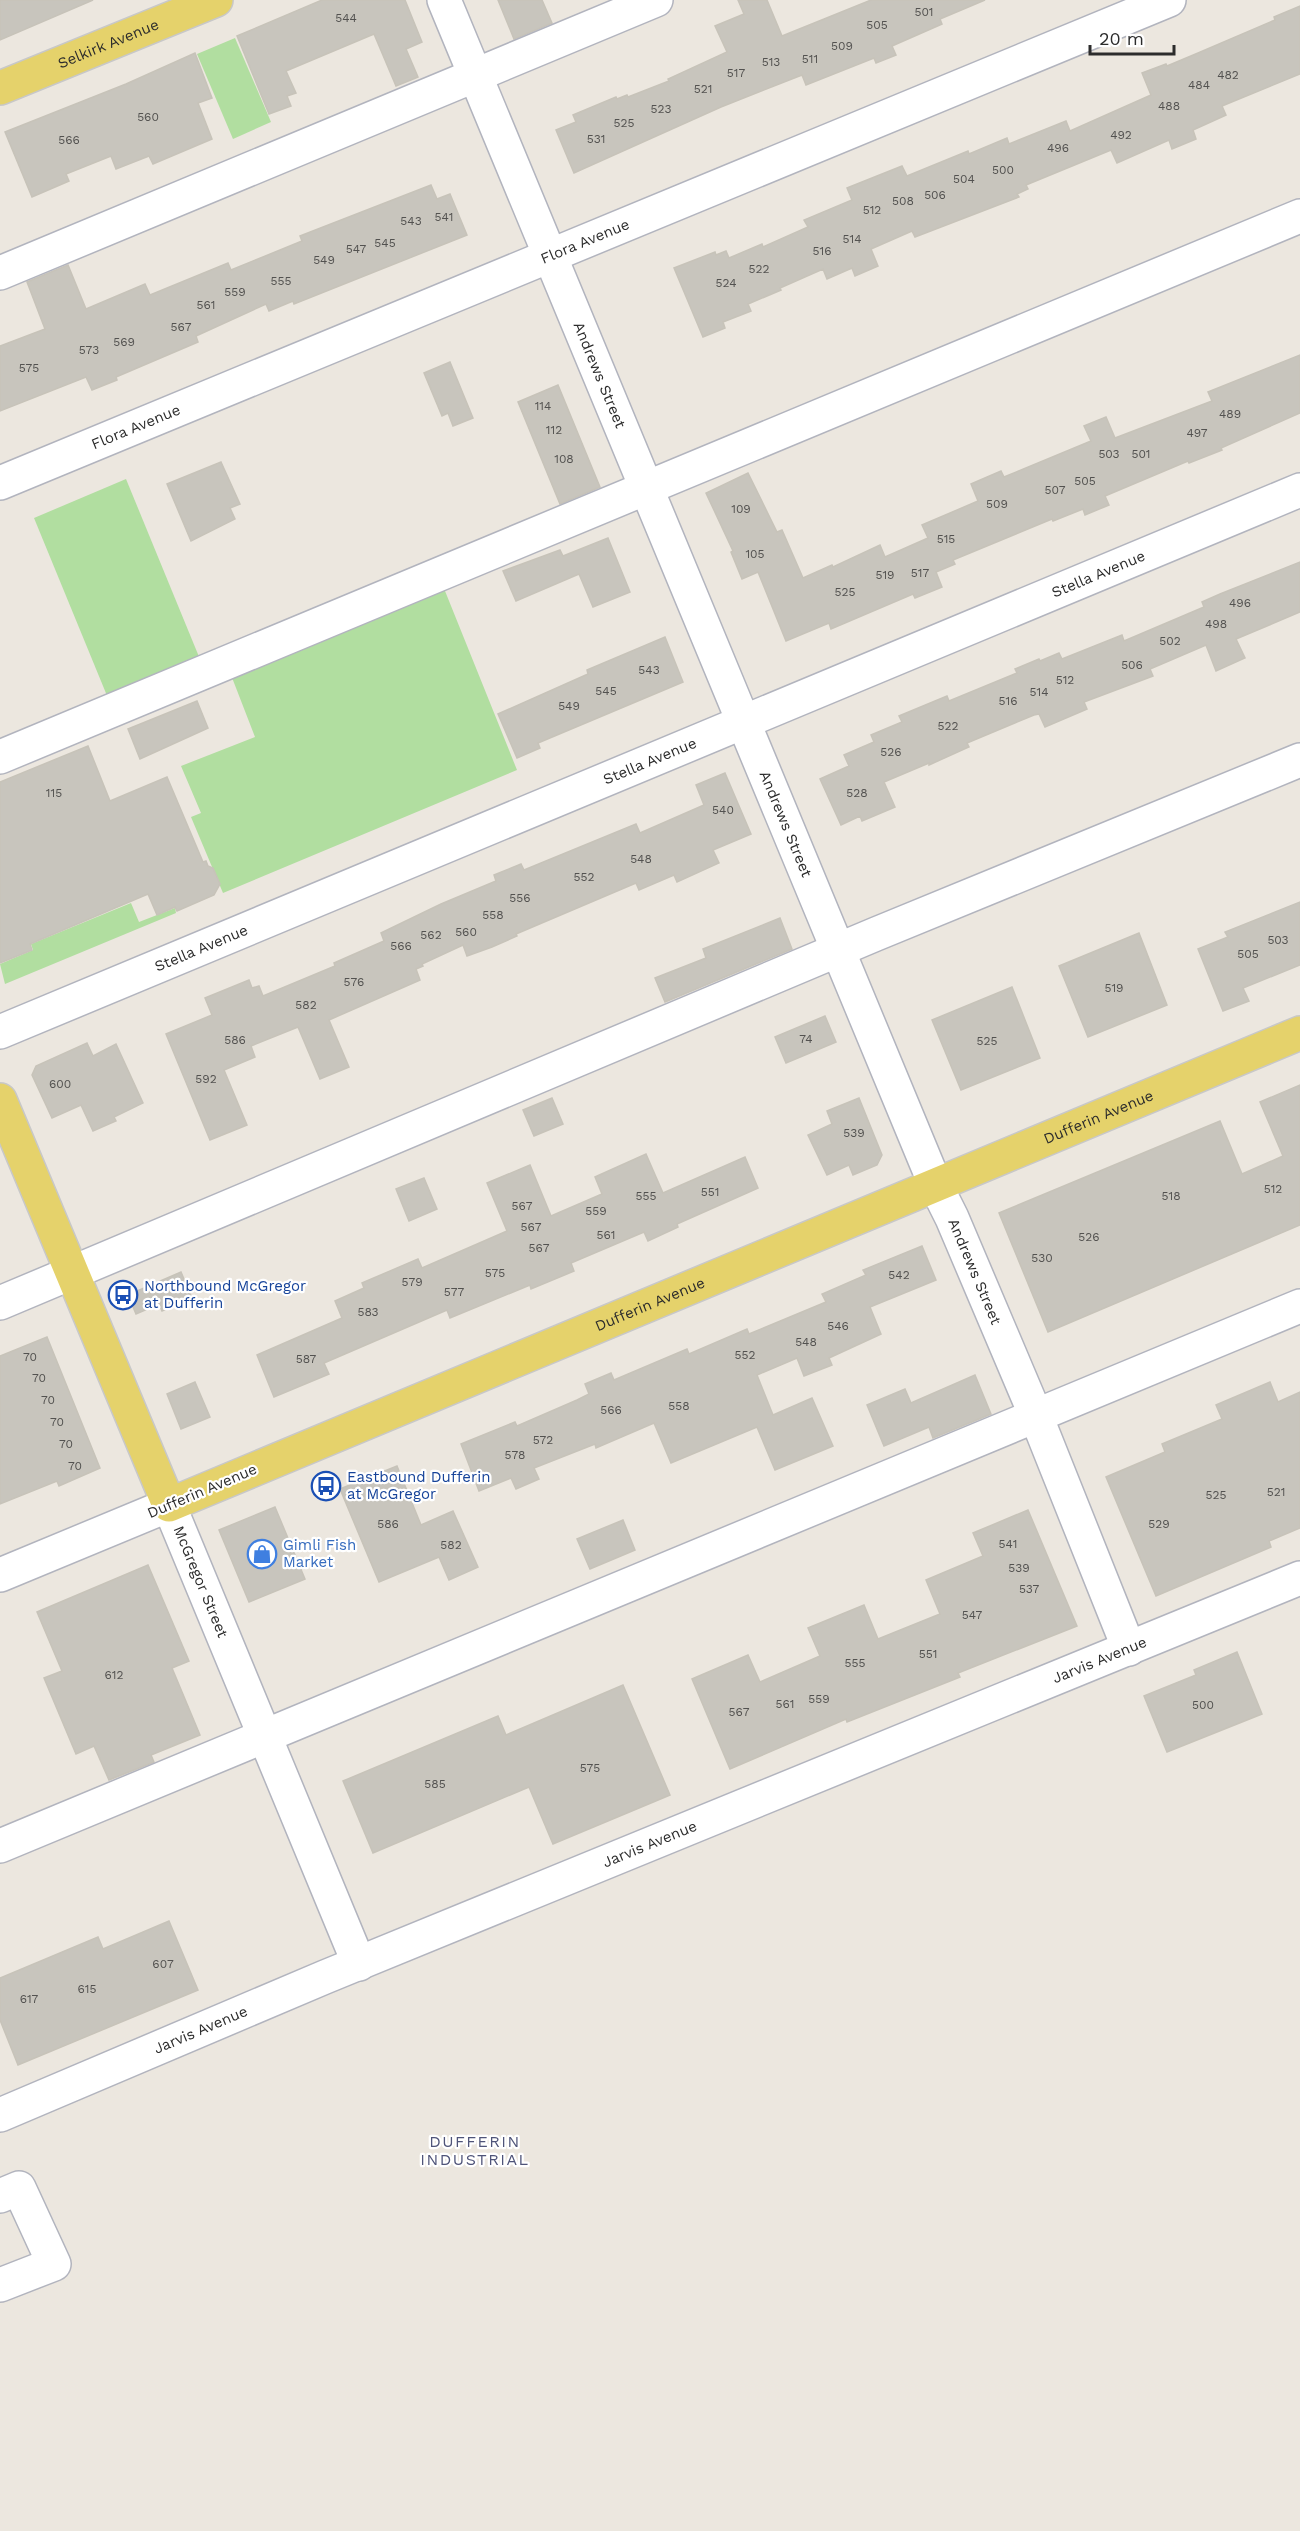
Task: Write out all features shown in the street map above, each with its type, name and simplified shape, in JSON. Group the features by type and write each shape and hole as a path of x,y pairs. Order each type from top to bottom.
{"main road":[{"name":"Selkirk Avenue","path":"0,88 216,0"},
{"name":"Dufferin Avenue","path":"169,1505 1300,1033"},
{"name":"McGregor Street","path":"0,1100 74,1272 169,1505"}],"street":[{"name":"Andrews Street","path":"444,0 935,1184 952,1218 1036,1416 1129,1649"},
{"path":"0,273 656,0"},
{"name":"Flora Avenue","path":"0,483 1169,0"},
{"path":"0,757 1300,216"},
{"name":"Stella Avenue","path":"0,1032 1300,490"},
{"path":"0,1303 839,949 1300,760"},
{"path":"0,1846 1300,1306"},
{"name":"Dufferin Avenue","path":"0,1575 169,1505"},
{"name":"McGregor Street","path":"169,1505 359,1964"},
{"name":"Jarvis Avenue","path":"0,2115 359,1964 1300,1578"},
{"path":"0,2196 19,2187 54,2264 0,2284"}],"green space":[{"path":"235,38 271,122 233,139 197,54"},
{"path":"126,479 202,664 110,703 34,518"},
{"path":"443,586 517,770 223,893 191,817 201,813 181,766 255,737 231,675"},
{"path":"131,903 139,922 175,908 176,913 5,984 0,964 33,950 31,944"}],"building":[{"path":"0,0 93,0 0,40"},
{"path":"322,0 405,0 422,42 406,49 418,77 396,86 374,34 286,71 296,93 287,96 291,106 269,114 237,36"},
{"path":"498,0 542,0 552,23 514,39"},
{"path":"738,0 767,0 782,36 871,0 985,0 940,19 942,24 892,46 896,55 876,63 874,58 806,85 802,75 721,107 574,173 556,130 576,122 573,115 616,97 617,99 627,95 628,97 669,81 668,79 727,52 715,26 744,14"},
{"path":"1300,6 1300,74 1222,106 1226,115 1193,130 1196,139 1172,149 1169,140 1117,163 1111,150 1026,185 1028,189 1017,194 1019,197 915,237 912,231 871,249 878,266 855,276 852,268 827,279 823,269 780,288 781,290 748,304 751,311 723,322 725,328 703,337 674,268 715,252 716,255 726,251 729,258 762,244 763,247 808,227 804,220 852,200 847,188 902,166 907,176 968,151 969,154 1007,138 1009,144 1066,121 1070,131 1151,95 1142,73 1166,64 1167,66 1198,53 1275,20 1274,17"},
{"path":"195,53 212,98 198,103 212,139 153,164 149,156 116,169 111,156 66,174 69,181 32,197 5,132 126,84"},
{"path":"431,185 437,199 450,194 467,235 294,304 293,301 269,311 266,304 196,336 198,342 116,377 117,380 92,390 86,377 0,411 0,346 45,329 27,282 68,265 86,309 145,284 150,295 228,263 231,270 302,241 300,236"},
{"path":"1300,355 1300,413 1221,448 1222,450 1189,463 1188,461 1105,496 1109,505 1085,515 1083,509 1053,521 1052,519 953,560 955,564 936,572 942,587 915,598 913,594 831,629 829,623 786,641 758,572 742,579 731,552 733,551 706,493 748,473 777,532 782,530 803,578 880,545 885,557 928,538 922,525 978,501 971,484 1001,471 1004,477 1091,441 1084,426 1106,417 1115,438 1212,401 1208,392"},
{"path":"450,362 473,418 453,426 448,413 442,416 424,373"},
{"path":"558,385 600,487 560,504 518,402"},
{"path":"221,462 240,504 230,508 235,519 191,541 167,484"},
{"path":"608,538 630,592 593,607 579,574 516,601 503,571 560,550 563,556"},
{"path":"1300,562 1300,612 1236,639 1245,658 1216,671 1206,645 1150,669 1153,676 1084,702 1087,709 1045,727 1039,714 1034,715 967,743 969,747 929,765 929,763 884,782 895,807 862,821 860,816 841,825 820,779 849,766 844,755 874,742 871,735 902,722 899,716 947,696 949,701 1017,673 1015,669 1039,659 1040,661 1059,653 1062,659 1122,635 1124,641 1204,607 1202,602"},
{"path":"665,637 683,682 538,743 540,748 517,758 498,714 588,674 587,670"},
{"path":"197,701 208,728 140,759 128,729"},
{"path":"88,746 110,801 167,777 203,862 206,861 208,866 213,868 220,884 214,895 177,911 175,907 157,915 148,894 30,944 32,950 0,963 0,782"},
{"path":"725,773 751,834 713,850 719,863 677,882 674,875 639,890 636,883 516,934 517,936 492,947 467,956 463,945 422,964 423,966 416,969 420,980 329,1020 349,1067 320,1079 298,1027 251,1046 255,1057 224,1070 247,1125 210,1140 166,1034 212,1015 205,998 249,980 252,988 259,986 263,996 335,966 334,963 384,941 381,933 496,881 494,875 521,864 524,870 636,824 640,833 704,805 696,785"},
{"path":"1300,902 1300,965 1243,988 1249,1001 1223,1011 1198,949 1228,937 1225,932"},
{"path":"780,918 792,949 665,1002 655,978 706,958 703,949"},
{"path":"1139,933 1167,1005 1088,1037 1059,966"},
{"path":"1012,987 1040,1058 961,1090 932,1020"},
{"path":"825,1016 836,1042 786,1063 775,1037"},
{"path":"87,1043 93,1056 116,1044 143,1103 114,1117 116,1121 93,1131 81,1105 52,1118 32,1075 36,1066"},
{"path":"1300,1085 1300,1225 1048,1332 999,1213 1220,1121 1242,1174 1283,1156 1260,1102"},
{"path":"552,1098 563,1124 534,1136 523,1110"},
{"path":"859,1098 882,1155 877,1165 853,1175 849,1165 827,1175 808,1135 832,1124 827,1111"},
{"path":"646,1154 663,1193 745,1157 758,1188 677,1224 678,1227 648,1241 644,1232 571,1263 574,1271 531,1289 530,1285 450,1318 447,1310 324,1363 329,1374 274,1397 257,1355 342,1318 335,1301 364,1288 362,1283 418,1259 422,1268 507,1231 487,1183 530,1165 551,1216 602,1194 595,1177"},
{"path":"424,1178 437,1209 409,1221 396,1189"},
{"path":"922,1246 936,1280 870,1307 881,1334 829,1358 832,1365 804,1376 797,1358 757,1375 773,1415 812,1398 833,1446 775,1470 757,1427 671,1463 654,1423 596,1448 595,1444 534,1468 539,1479 516,1489 511,1478 479,1491 461,1444 515,1422 517,1426 577,1400 589,1394 585,1384 611,1373 614,1380 687,1349 689,1354 747,1329 749,1334 826,1302 822,1294 866,1275 863,1270"},
{"path":"181,1272 192,1298 162,1311 159,1304 136,1314 128,1295"},
{"path":"47,1337 100,1468 59,1486 57,1481 0,1504 0,1356"},
{"path":"975,1375 991,1414 933,1438 929,1427 884,1446 867,1405 905,1389 911,1403"},
{"path":"195,1382 210,1417 181,1429 167,1394"},
{"path":"1270,1382 1278,1402 1300,1392 1300,1528 1269,1541 1271,1547 1156,1596 1106,1477 1165,1452 1162,1444 1222,1419 1216,1405"},
{"path":"397,1466 421,1525 453,1511 478,1567 449,1580 439,1557 379,1582 340,1489"},
{"name":"Gimli Fish Market","path":"275,1507 305,1579 249,1602 219,1530"},
{"path":"1028,1510 1077,1626 958,1673 960,1677 847,1722 846,1719 730,1769 692,1679 748,1655 760,1682 820,1656 808,1628 864,1605 878,1639 940,1614 926,1580 983,1556 973,1533"},
{"path":"623,1520 635,1550 590,1569 577,1539"},
{"path":"148,1565 189,1661 172,1668 200,1735 151,1755 154,1762 109,1780 94,1746 76,1754 44,1678 62,1671 37,1612"},
{"path":"1237,1652 1262,1714 1167,1752 1144,1696 1196,1675 1194,1670"},
{"path":"623,1685 670,1795 553,1844 529,1787 373,1853 343,1781 498,1716 506,1735"},
{"path":"169,1921 198,1990 18,2065 0,2020 0,1978 98,1937 103,1949"}],"place":[{"name":"Northbound McGregor at Dufferin","path":"123,1295"},
{"name":"Eastbound Dufferin at McGregor","path":"326,1486"},
{"name":"Gimli Fish Market","path":"262,1554"}],"district":[{"name":"DUFFERIN INDUSTRIAL","path":"475,2150"}]}
